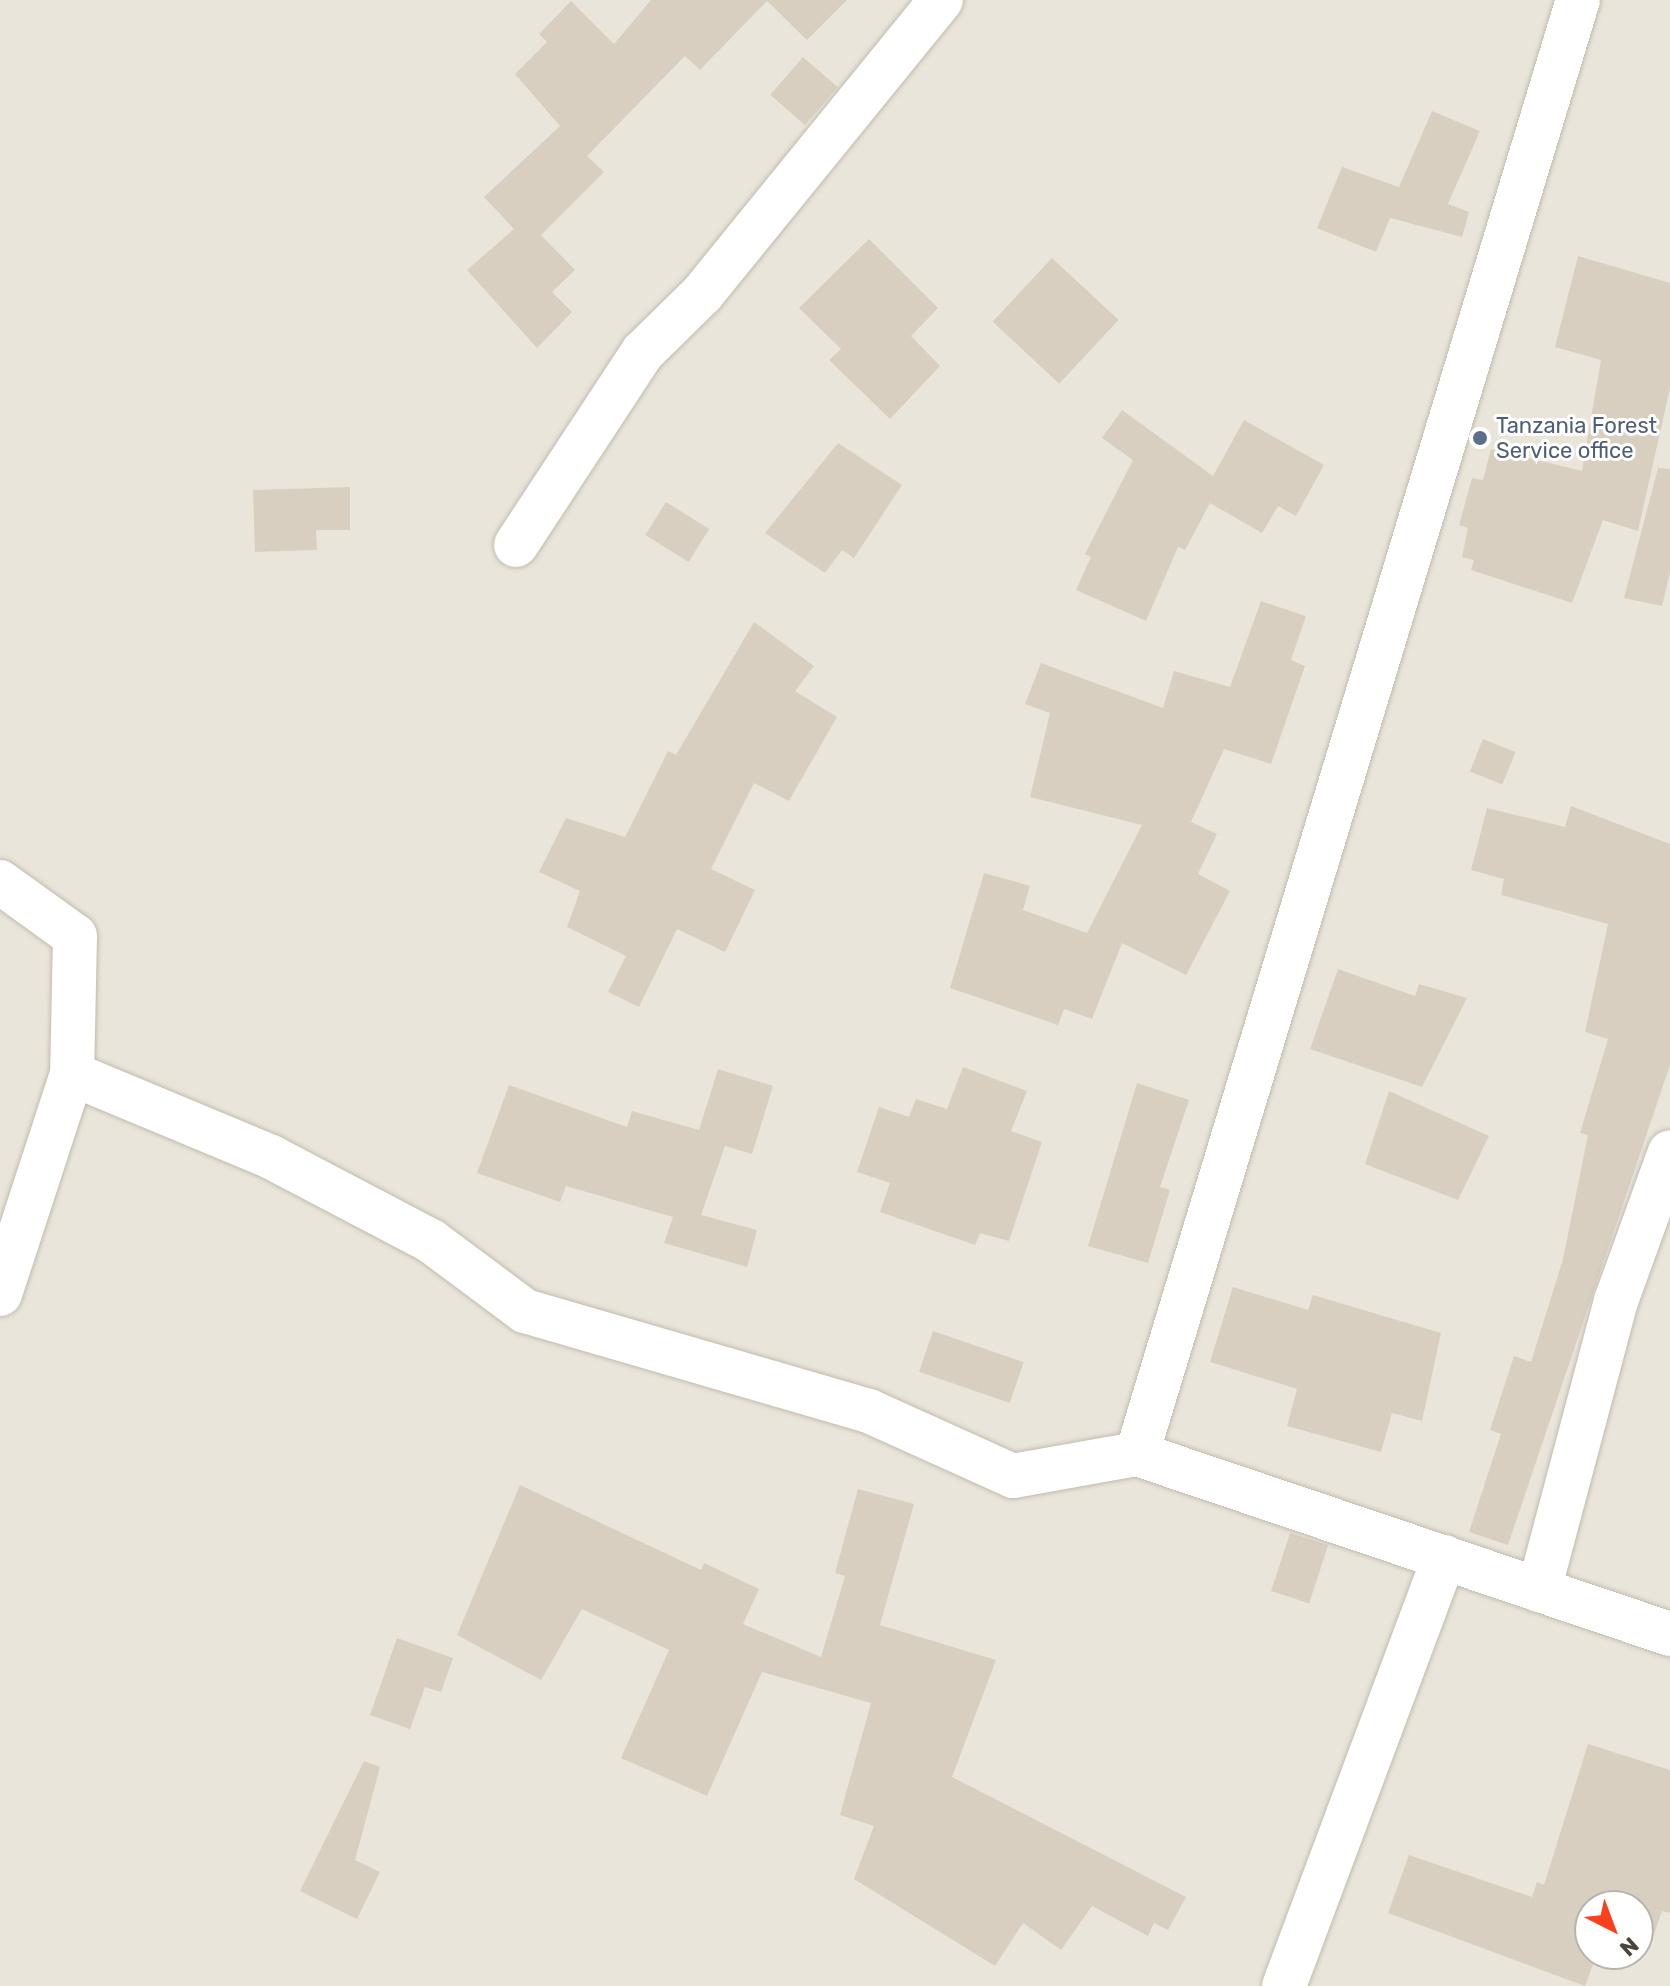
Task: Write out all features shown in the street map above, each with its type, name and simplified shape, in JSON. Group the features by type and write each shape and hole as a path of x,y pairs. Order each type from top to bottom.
{"street":[{"path":"516,545 643,352 702,294 941,0"},
{"path":"1137,1454 1578,0"},
{"path":"0,882 75,936 72,1074 0,1294"},
{"path":"72,1074 311,1178 431,1241 525,1311 869,1411 1013,1476 1137,1454 1670,1634"},
{"path":"1539,1590 1616,1301 1670,1152"},
{"path":"1284,1986 1444,1557"}],"shaded area":[{"path":"0,0 1670,0 1670,1986 0,1986"}],"building":[{"path":"651,0 847,0 807,40 767,1 700,70 685,56 587,156 604,172 541,235 575,270 552,292 572,312 537,348 467,270 514,229 484,197 560,126 515,74 547,42 539,34 571,1 614,44"},
{"path":"803,57 838,87 805,125 770,95"},
{"path":"1432,111 1480,131 1448,204 1469,212 1462,237 1390,218 1376,252 1317,228 1342,167 1399,187"},
{"path":"869,239 938,308 911,336 940,366 890,419 829,360 841,349 799,308"},
{"path":"1578,256 1670,283 1670,388 1638,531 1603,520 1572,603 1471,570 1474,560 1462,557 1468,528 1459,525 1472,478 1483,480 1491,449 1582,471 1601,360 1555,347"},
{"path":"1052,258 1119,320 1059,384 993,322"},
{"path":"1122,410 1213,476 1244,420 1324,465 1296,516 1278,506 1262,533 1210,503 1185,550 1178,547 1146,621 1076,590 1091,557 1085,554 1133,460 1102,438"},
{"path":"838,443 902,485 854,558 842,550 825,573 765,533"},
{"path":"1658,468 1670,469 1670,572 1662,606 1624,598"},
{"path":"350,487 350,530 316,530 317,550 255,552 253,490"},
{"path":"666,502 709,529 689,562 645,535"},
{"path":"1261,601 1306,616 1291,660 1305,666 1271,764 1224,749 1191,822 1217,834 1198,874 1230,891 1186,975 1122,943 1092,1019 1064,1009 1058,1025 950,988 984,873 1030,886 1023,910 1087,933 1142,825 1030,797 1050,713 1025,704 1041,663 1163,708 1174,671 1230,687"},
{"path":"754,622 814,666 795,691 837,717 789,801 754,783 711,869 755,890 725,952 677,929 639,1007 608,992 626,956 567,927 580,891 539,872 566,818 625,837 668,751 676,755"},
{"path":"1483,739 1515,752 1502,785 1470,771"},
{"path":"1571,806 1670,844 1670,1065 1508,1545 1469,1532 1501,1434 1490,1430 1514,1356 1531,1362 1563,1259 1588,1135 1580,1133 1608,1039 1585,1032 1608,924 1501,895 1504,879 1471,870 1487,808 1565,827"},
{"path":"1338,969 1415,996 1419,984 1467,998 1422,1087 1310,1049"},
{"path":"963,1067 1027,1091 1011,1131 1042,1142 1009,1241 980,1233 975,1245 880,1212 890,1183 857,1172 879,1107 909,1117 916,1099 947,1109"},
{"path":"718,1069 773,1086 752,1154 725,1146 701,1215 757,1230 747,1267 664,1243 673,1217 566,1186 560,1202 477,1173 509,1085 627,1127 632,1111 699,1130"},
{"path":"1137,1083 1189,1100 1160,1187 1170,1190 1148,1263 1088,1246"},
{"path":"1389,1091 1489,1136 1458,1200 1365,1164"},
{"path":"1233,1287 1308,1310 1313,1295 1441,1333 1422,1421 1392,1413 1381,1452 1287,1426 1297,1389 1210,1362"},
{"path":"933,1331 1024,1362 1010,1403 919,1372"},
{"path":"520,1485 701,1570 704,1563 759,1589 743,1624 821,1657 845,1576 835,1573 858,1489 914,1504 880,1625 996,1660 952,1777 1186,1897 1168,1930 1154,1923 1148,1936 1092,1906 1061,1950 1023,1923 995,1966 854,1879 874,1826 840,1815 871,1703 762,1672 707,1796 621,1758 669,1650 582,1609 541,1680 457,1635"},
{"path":"1290,1533 1328,1545 1309,1603 1271,1591"},
{"path":"397,1638 453,1658 441,1692 425,1687 410,1729 370,1715"},
{"path":"1588,1744 1670,1770 1670,1913 1662,1911 1654,1934 1654,1890 1574,1890 1574,1970 1591,1970 1585,1986 1388,1913 1409,1855 1532,1897 1537,1882 1544,1885"},
{"path":"364,1761 380,1767 355,1860 380,1872 357,1919 300,1891"}],"place":[{"name":"Tanzania Forest Service office","path":"1480,438"}]}
